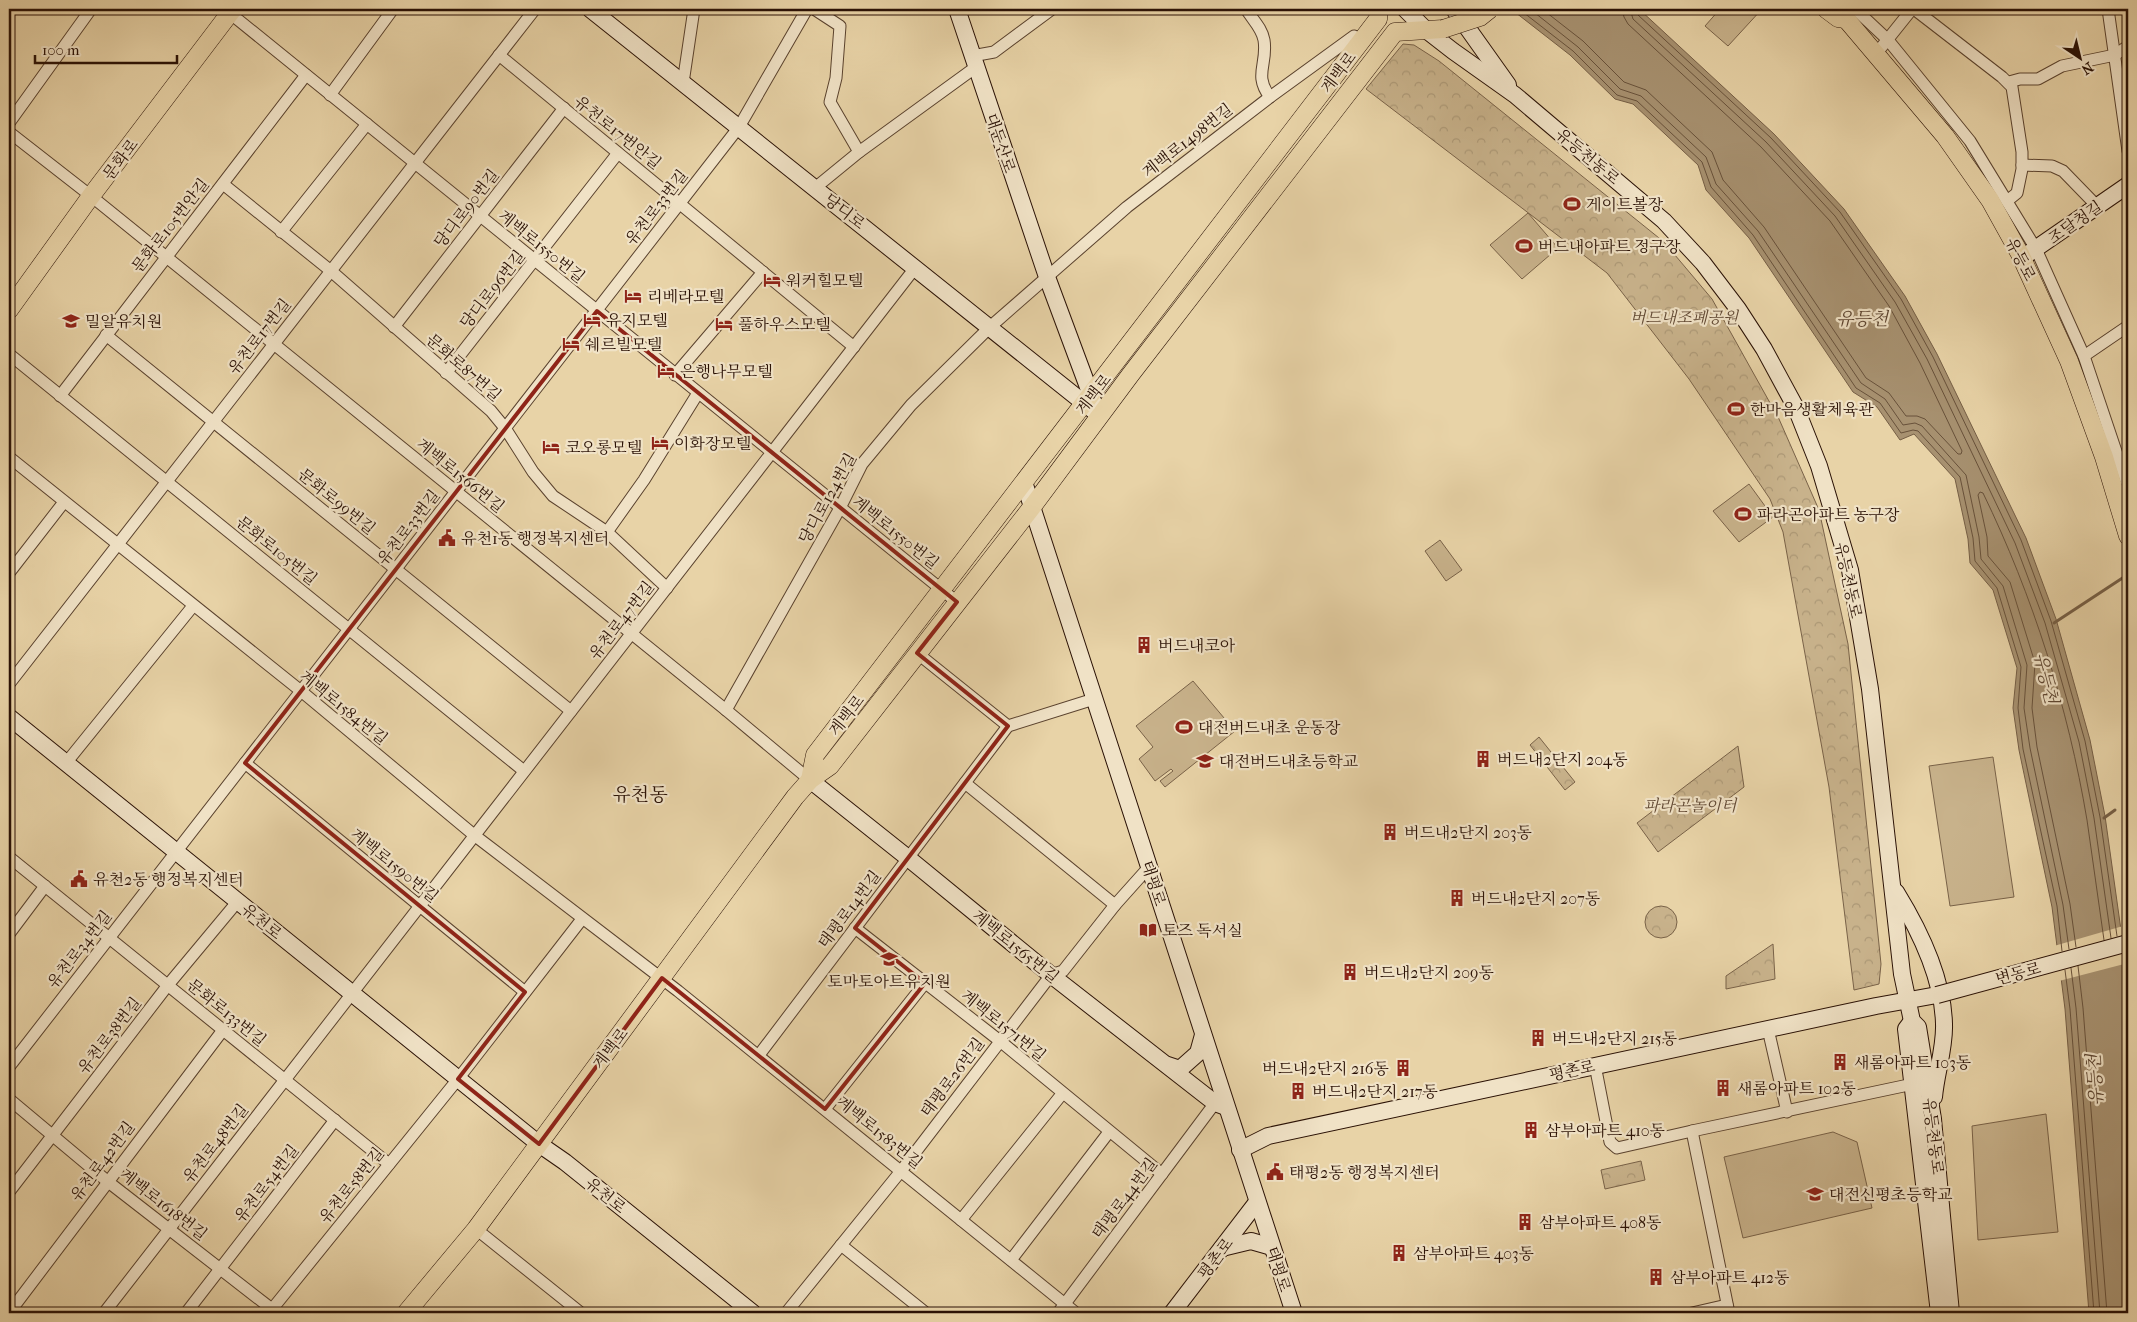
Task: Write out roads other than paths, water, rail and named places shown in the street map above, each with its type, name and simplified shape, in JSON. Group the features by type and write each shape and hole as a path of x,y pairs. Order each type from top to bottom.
{"main road":[{"name":"당디로","path":"590,9 990,327 1088,400 1099,415"},
{"name":"대둔산로","path":"957,9 1088,400"},
{"name":"계백로","path":"810,780 815,755 1378,19 1379,9"},
{"name":"유등천동로","path":"1405,9 1434,30 1452,52 1515,95 1664,221 1703,263 1738,309 1764,349 1796,408 1819,466 1850,570 1870,689 1902,974 1912,1021 1918,1027 1933,1119 1951,1313"},
{"path":"1454,9 1515,95"},
{"name":"계백로","path":"406,1313 476,1229 810,780 830,766 917,652 1032,507 1099,415 1395,32 1434,30 1480,17 1490,9"},
{"name":"유등로","path":"1826,9 1838,18 1848,12 1876,54 1945,136 2029,253 2104,457 2128,536"},
{"name":"문화로","path":"9,310 229,10"},
{"name":"조달청길","path":"2029,253 2128,185"},
{"name":"태평로","path":"1024,482 1203,1035 1221,1105 1240,1150 1294,1313"},
{"name":"유천로","path":"9,717 539,1144 572,1168 753,1313"},
{"name":"계백로1565번길","path":"810,780 1050,975 1221,1105"},
{"path":"1893,887 1910,915 1925,948 1941,995 1944,1026 1934,1094 1933,1119"},
{"name":"변동로","path":"1907,1000 1937,995 2128,943"},
{"name":"평촌로","path":"1240,1150 1268,1136 1594,1065 1907,1000"},
{"name":"유등천동로","path":"1912,1021 1906,1029 1939,1313"},
{"path":"1168,1066 1180,1069 1198,1053 1203,1035"},
{"name":"평촌로","path":"1172,1313 1257,1202"},
{"path":"1222,1248 1251,1241 1272,1247"}],"street":[{"path":"9,123 92,9"},
{"path":"330,94 393,9"},
{"name":"유천로17번길","path":"9,684 535,9"},
{"path":"682,83 694,9"},
{"name":"유천로33번길","path":"176,852 739,127 807,9"},
{"path":"814,9 840,26 836,78 830,102 858,152"},
{"path":"816,188 858,152 974,62 994,52 1052,9"},
{"path":"1246,9 1261,29 1264,38 1264,60 1261,76 1263,87 1270,97"},
{"path":"1876,54 1913,9 2009,82 2012,86 2022,152 2022,165 2017,194 2007,201"},
{"path":"2108,9 2116,55 2128,151"},
{"name":"계백로1550번길","path":"229,10 366,124 957,602"},
{"path":"1848,12 1888,40 1970,141 2007,201 2029,253 2084,356 2128,487"},
{"name":"계백로1498번길","path":"1046,277 1127,207 1270,97 1354,36"},
{"path":"2009,82 2020,79 2038,79 2062,66 2116,55 2128,46"},
{"name":"유천로17번안길","path":"499,55 854,347"},
{"name":"문화로105번안길","path":"60,396 306,75"},
{"name":"당디로90번길","path":"394,327 564,108"},
{"path":"281,232 366,124"},
{"name":"계백로1566번길","path":"9,132 456,491 810,780"},
{"name":"당디로96번길","path":"446,374 618,153"},
{"path":"2022,165 2052,166 2063,171 2098,206"},
{"name":"문화로87번길","path":"223,184 331,271 446,374 491,411 505,428 532,472 553,496 607,532 667,588"},
{"name":"유천로47번길","path":"352,993 916,268"},
{"path":"675,374 763,272"},
{"path":"990,327 1046,277"},
{"path":"2084,356 2128,326"},
{"name":"당디로124번길","path":"726,710 840,508 862,464 911,405 990,327"},
{"name":"문화로99번길","path":"106,336 571,711"},
{"name":"문화로105번길","path":"9,354 524,771"},
{"path":"607,532 644,480 698,393"},
{"name":"계백로1584번길","path":"11,464 64,502 301,691 474,835 662,978"},
{"path":"9,573 64,502"},
{"path":"66,762 193,606"},
{"path":"917,652 1008,726 1094,699"},
{"name":"태평로14번길","path":"759,1056 1008,726"},
{"name":"계백로1590번길","path":"245,763 525,992"},
{"path":"965,783 1115,906"},
{"name":"유천로34번길","path":"9,1067 176,852"},
{"name":"문화로133번길","path":"9,857 389,1164"},
{"name":"태평로26번길","path":"786,1313 901,1171 1050,975 1063,971 1149,867"},
{"path":"9,934 45,886"},
{"name":"유천로38번길","path":"9,1192 168,985 238,901"},
{"path":"458,1078 582,919"},
{"name":"계백로1571번길","path":"856,928 1000,1041 1062,1094 1162,1174"},
{"name":"계백로1583번길","path":"662,978 1011,1260 1062,1309 1076,1313"},
{"path":"825,1109 925,983"},
{"name":"유천로48번길","path":"104,1313 352,993"},
{"path":"1768,1029 1787,1112"},
{"name":"유천로42번길","path":"9,1313 223,1030"},
{"path":"1594,1065 1610,1142 1617,1148 1913,1084"},
{"name":"유천로58번길","path":"273,1312 458,1078"},
{"path":"961,1220 1062,1094"},
{"name":"계백로1618번길","path":"9,1099 107,1181 220,1268 273,1312"},
{"name":"태평로44번길","path":"1062,1309 1162,1174 1221,1105"},
{"name":"유천로54번길","path":"186,1313 335,1120"},
{"path":"1692,1131 1728,1309 1692,1313"},
{"path":"1011,1260 1109,1132"},
{"path":"476,1229 581,1313"},
{"path":"841,1245 926,1313"}],"water":[{"name":"유등천","path":"1511,9 1639,9 1774,134 1844,209 1905,296 1937,354 2026,538 2056,619 2090,740 2105,816 2128,980 2128,1313 2089,1313 2065,1009 2052,907 2019,750 2013,708 2017,668 1993,590 1970,563 1968,539 1955,479 1914,434 1900,440 1877,407 1853,392 1749,238 1706,190 1698,165 1633,104 1615,99 1570,55"}],"waterway":[{"path":"2054,623 2124,577"},
{"path":"2104,818 2115,810"}],"place":[{"name":"게이트볼장","path":"1572,204"},
{"name":"버드내아파트 정구장","path":"1524,246"},
{"name":"워커힐모텔","path":"772,280"},
{"name":"리베라모텔","path":"633,296"},
{"name":"유지모텔","path":"592,320"},
{"name":"밀알유치원","path":"71,321"},
{"name":"풀하우스모텔","path":"724,324"},
{"name":"쉐르빌모텔","path":"571,344"},
{"name":"은행나무모텔","path":"666,371"},
{"name":"한마음생활체육관","path":"1736,409"},
{"name":"이화장모텔","path":"660,443"},
{"name":"코오롱모텔","path":"551,447"},
{"name":"파라곤아파트 농구장","path":"1743,514"},
{"name":"유천1동 행정복지센터","path":"447,538"},
{"name":"버드내코아","path":"1144,645"},
{"name":"대전버드내초 운동장","path":"1184,727"},
{"name":"버드내2단지 204동","path":"1483,759"},
{"name":"대전버드내초등학교","path":"1205,761"},
{"name":"버드내2단지 203동","path":"1390,832"},
{"name":"유천2동 행정복지센터","path":"79,879"},
{"name":"버드내2단지 207동","path":"1457,898"},
{"name":"토즈 독서실","path":"1148,930"},
{"name":"토마토아트유치원","path":"889,959"},
{"name":"버드내2단지 209동","path":"1350,972"},
{"name":"버드내2단지 215동","path":"1538,1038"},
{"name":"새롬아파트 103동","path":"1840,1062"},
{"name":"버드내2단지 216동","path":"1403,1068"},
{"name":"새롬아파트 102동","path":"1723,1088"},
{"name":"버드내2단지 217동","path":"1298,1091"},
{"name":"삼부아파트 410동","path":"1531,1130"},
{"name":"태평2동 행정복지센터","path":"1275,1172"},
{"name":"대전신평초등학교","path":"1815,1194"},
{"name":"삼부아파트 408동","path":"1525,1222"},
{"name":"삼부아파트 403동","path":"1399,1253"},
{"name":"삼부아파트 412동","path":"1656,1277"}],"district":[{"name":"유천동","path":"640,794"}],"park label":[{"name":"버드내조폐공원","path":"1684,317"},
{"name":"파라곤놀이터","path":"1690,805"}]}
